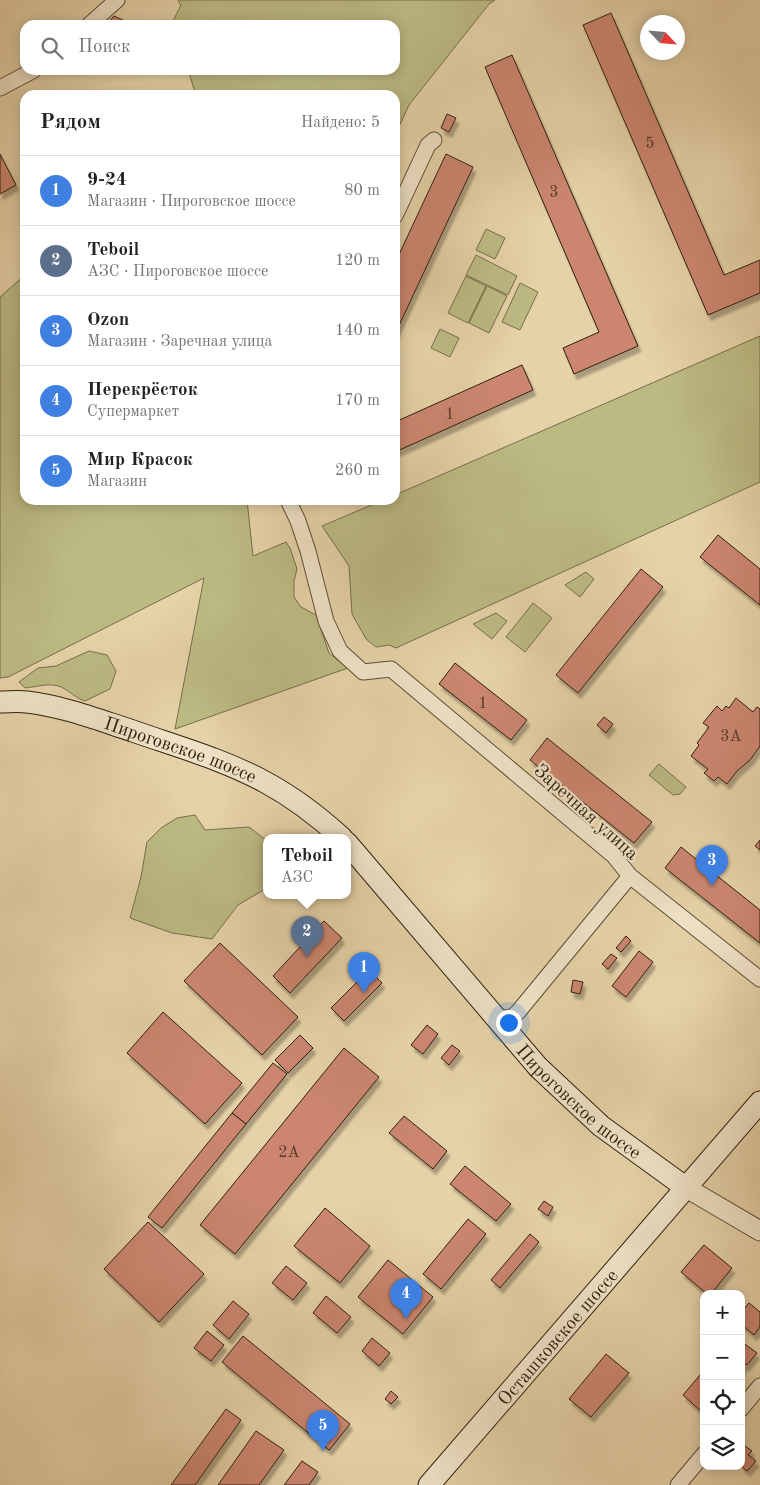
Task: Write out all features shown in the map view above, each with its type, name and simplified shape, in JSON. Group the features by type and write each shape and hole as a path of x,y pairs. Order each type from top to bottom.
{"main road":[{"name":"Пироговское шоссе","path":"0,702 25,701 63,708 238,769 288,796 310,811 337,834"},
{"name":"Пироговское шоссе","path":"351,848 538,1067 591,1118 685,1188"},
{"name":"Осташковское шоссе","path":"429,1485 760,1102"}],"street":[{"path":"95,20 117,0"},
{"path":"0,88 25,75"},
{"path":"400,205 428,145 434,140"},
{"name":"Заречная улица","path":"290,505 308,551 326,622 340,651 363,672 391,669 614,856 630,876 760,979"},
{"path":"494,1017 511,1018 518,1012 630,876"},
{"path":"512,1038 512,1029 518,1012"},
{"path":"685,1188 760,1231"},
{"path":"745,1404 760,1386"},
{"path":"678,1485 700,1459"}],"shaded area":[{"path":"178,0 495,0 489,4 409,105 400,124 400,90 194,90 190,75 400,75 400,20 174,20 181,5"},
{"path":"486,229 505,238 495,259 476,250"},
{"path":"476,255 517,276 508,295 466,275"},
{"path":"466,276 486,286 468,323 448,313"},
{"path":"20,279 20,505 248,505 253,556 286,542 297,569 294,581 294,597 301,607 316,615 329,653 348,668 175,729 204,578 8,677 0,678 0,297"},
{"path":"520,283 538,292 520,330 502,322"},
{"path":"487,286 507,296 489,333 469,323"},
{"path":"440,329 459,338 450,357 431,348"},
{"path":"760,336 760,482 396,648 389,645 376,647 366,639 352,614 349,566 322,526 371,505 400,505 400,493"},
{"path":"586,572 594,579 580,597 565,585"},
{"path":"533,603 552,618 525,652 506,637"},
{"path":"496,613 507,621 492,639 473,624"},
{"path":"89,651 107,655 116,671 110,689 85,701 57,686 48,685 25,688 19,682 38,668 56,666"},
{"path":"659,764 686,787 680,794 673,795 649,775"},
{"path":"195,815 205,830 249,827 263,838 263,890 238,905 212,939 172,933 130,918 141,877 147,842 161,828 177,818"}],"building":[{"path":"611,13 724,275 760,260 760,293 708,315 583,25"},
{"path":"114,16 123,20 110,20"},
{"path":"512,55 638,346 574,374 563,348 599,332 485,67"},
{"path":"447,114 456,118 449,132 441,128"},
{"path":"0,154 16,185 0,194"},
{"path":"446,154 473,167 400,323 400,252"},
{"path":"522,365 533,390 400,450 400,420"},
{"path":"718,535 760,569 760,605 700,557"},
{"path":"641,569 663,587 578,693 556,675"},
{"path":"455,663 527,720 511,740 439,684"},
{"path":"736,698 753,712 757,707 760,709 760,746 750,760 737,771 727,784 718,777 714,781 704,773 708,769 691,756 699,745 697,743 709,727 703,723 717,706 722,711 726,706 729,708"},
{"path":"604,717 613,724 606,733 597,725"},
{"path":"547,738 652,822 634,843 530,760"},
{"path":"760,840 760,850 755,846"},
{"path":"681,847 760,910 760,943 665,868"},
{"path":"324,921 342,938 290,993 273,976"},
{"path":"626,936 631,941 621,952 616,948"},
{"path":"220,943 298,1017 262,1055 184,981"},
{"path":"639,951 653,962 626,997 612,986"},
{"path":"611,954 617,958 608,969 602,964"},
{"path":"369,970 382,983 344,1021 331,1008"},
{"path":"573,980 583,982 580,994 571,992"},
{"path":"163,1012 242,1083 205,1124 127,1053"},
{"path":"427,1025 438,1034 423,1054 411,1045"},
{"path":"300,1035 313,1048 288,1073 275,1060"},
{"path":"452,1045 460,1051 449,1065 441,1058"},
{"path":"344,1048 379,1077 235,1254 200,1225"},
{"path":"273,1063 287,1074 246,1124 232,1113"},
{"path":"232,1113 246,1124 162,1228 148,1217"},
{"path":"404,1116 447,1151 433,1169 389,1133"},
{"path":"465,1166 511,1204 496,1221 450,1184"},
{"path":"544,1201 553,1207 548,1216 538,1209"},
{"path":"325,1208 370,1246 340,1283 294,1246"},
{"path":"468,1219 486,1234 441,1289 423,1274"},
{"path":"148,1222 204,1274 159,1322 104,1269"},
{"path":"530,1234 539,1242 500,1288 491,1280"},
{"path":"704,1245 732,1268 714,1290 702,1290 681,1272"},
{"path":"388,1260 433,1297 403,1334 358,1297"},
{"path":"286,1266 307,1283 293,1300 272,1283"},
{"path":"326,1296 351,1317 337,1333 313,1313"},
{"path":"233,1301 249,1314 229,1339 213,1325"},
{"path":"749,1303 760,1312 760,1327 754,1335 745,1327 745,1308"},
{"path":"207,1331 224,1345 211,1361 194,1348"},
{"path":"243,1336 350,1424 329,1450 222,1362"},
{"path":"372,1338 390,1353 379,1366 362,1351"},
{"path":"745,1344 757,1353 747,1365 745,1364"},
{"path":"606,1354 629,1373 591,1417 569,1399"},
{"path":"700,1375 700,1410 683,1395"},
{"path":"391,1391 398,1397 391,1404 385,1399"},
{"path":"226,1409 241,1420 195,1485 171,1485"},
{"path":"256,1431 284,1450 259,1485 218,1485"},
{"path":"745,1446 752,1451 748,1455 756,1461 747,1471 745,1469"},
{"path":"302,1461 318,1472 309,1485 284,1485"}],"place":[{"name":"Ozon","path":"712,886"},
{"name":"Teboil","path":"307,957"},
{"name":"9-24","path":"364,993"},
{"name":"Перекрёсток","path":"406,1319"},
{"name":"Мир Красок","path":"323,1451"}]}
